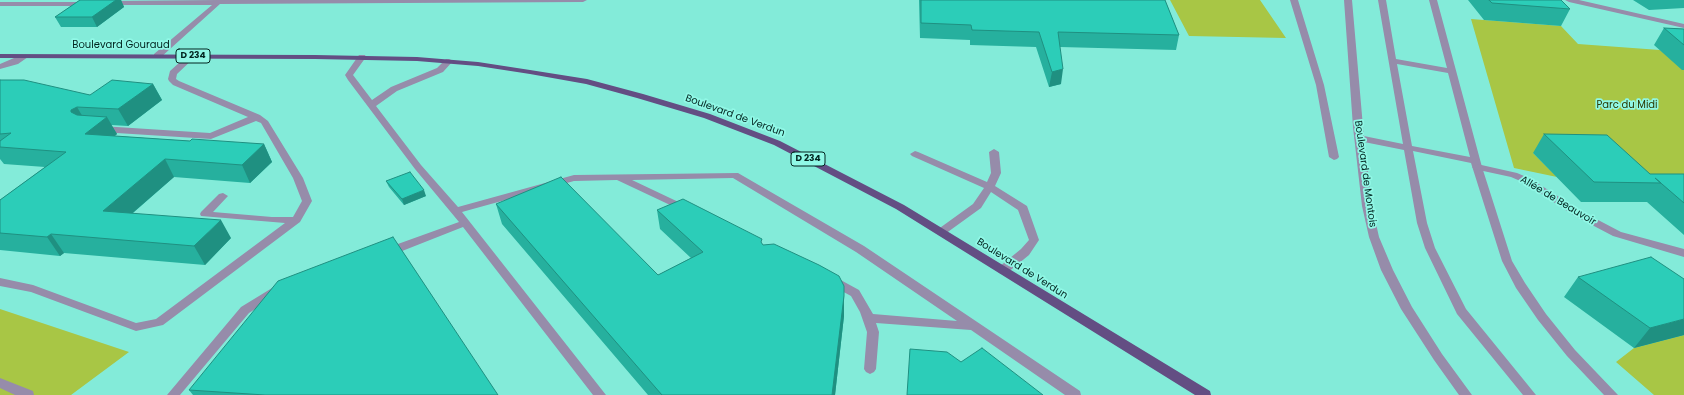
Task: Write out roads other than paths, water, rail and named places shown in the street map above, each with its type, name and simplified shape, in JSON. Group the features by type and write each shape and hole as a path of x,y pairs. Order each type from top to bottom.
{"main road":[{"name":"D 234","path":"0,56 24,56"},
{"name":"Boulevard Gouraud","path":"24,56 362,57"},
{"name":"Boulevard de Verdun","path":"362,57 449,61 530,72 587,82 707,116 777,143 900,206 1205,395"}],"street":[{"path":"0,4 76,2 100,4 220,1 584,0"},
{"path":"1294,0 1320,85 1334,157"},
{"name":"Boulevard de Montois","path":"1348,0 1359,138 1367,206 1374,236 1387,270 1407,309 1438,357 1466,395"},
{"path":"1382,0 1422,223 1433,255 1462,312 1530,395"},
{"path":"1433,0 1476,164 1507,261 1520,285 1542,317 1571,353 1612,395"},
{"path":"1569,0 1684,26"},
{"path":"156,56 220,1"},
{"path":"0,67 16,62 24,56"},
{"path":"0,282 34,289 136,327 159,322 296,220 307,201 298,178 264,121 176,83 172,79 173,73 192,56"},
{"path":"362,57 350,74 352,80 418,167 456,211 600,395"},
{"path":"371,105 394,89 440,70 449,61"},
{"path":"1392,61 1452,71"},
{"path":"94,128 211,136 257,117"},
{"name":"Allée de Beauvoir","path":"1359,138 1476,164 1514,175 1528,180 1577,213 1617,234 1684,253"},
{"path":"942,232 976,206 990,187 996,173 994,152"},
{"path":"915,154 990,187 1024,208 1034,240 1025,252 1003,270"},
{"path":"456,211 574,178 735,175 860,249 1075,395"},
{"path":"617,176 694,213"},
{"path":"223,196 205,214 272,220 296,220"},
{"path":"377,256 465,223"},
{"path":"821,274 855,293 869,318 873,332 870,369"},
{"path":"174,395 245,310 286,284"},
{"path":"869,318 974,326"},
{"path":"0,383 28,395"}],"park label":[{"name":"Parc du Midi","path":"1627,105"}]}
